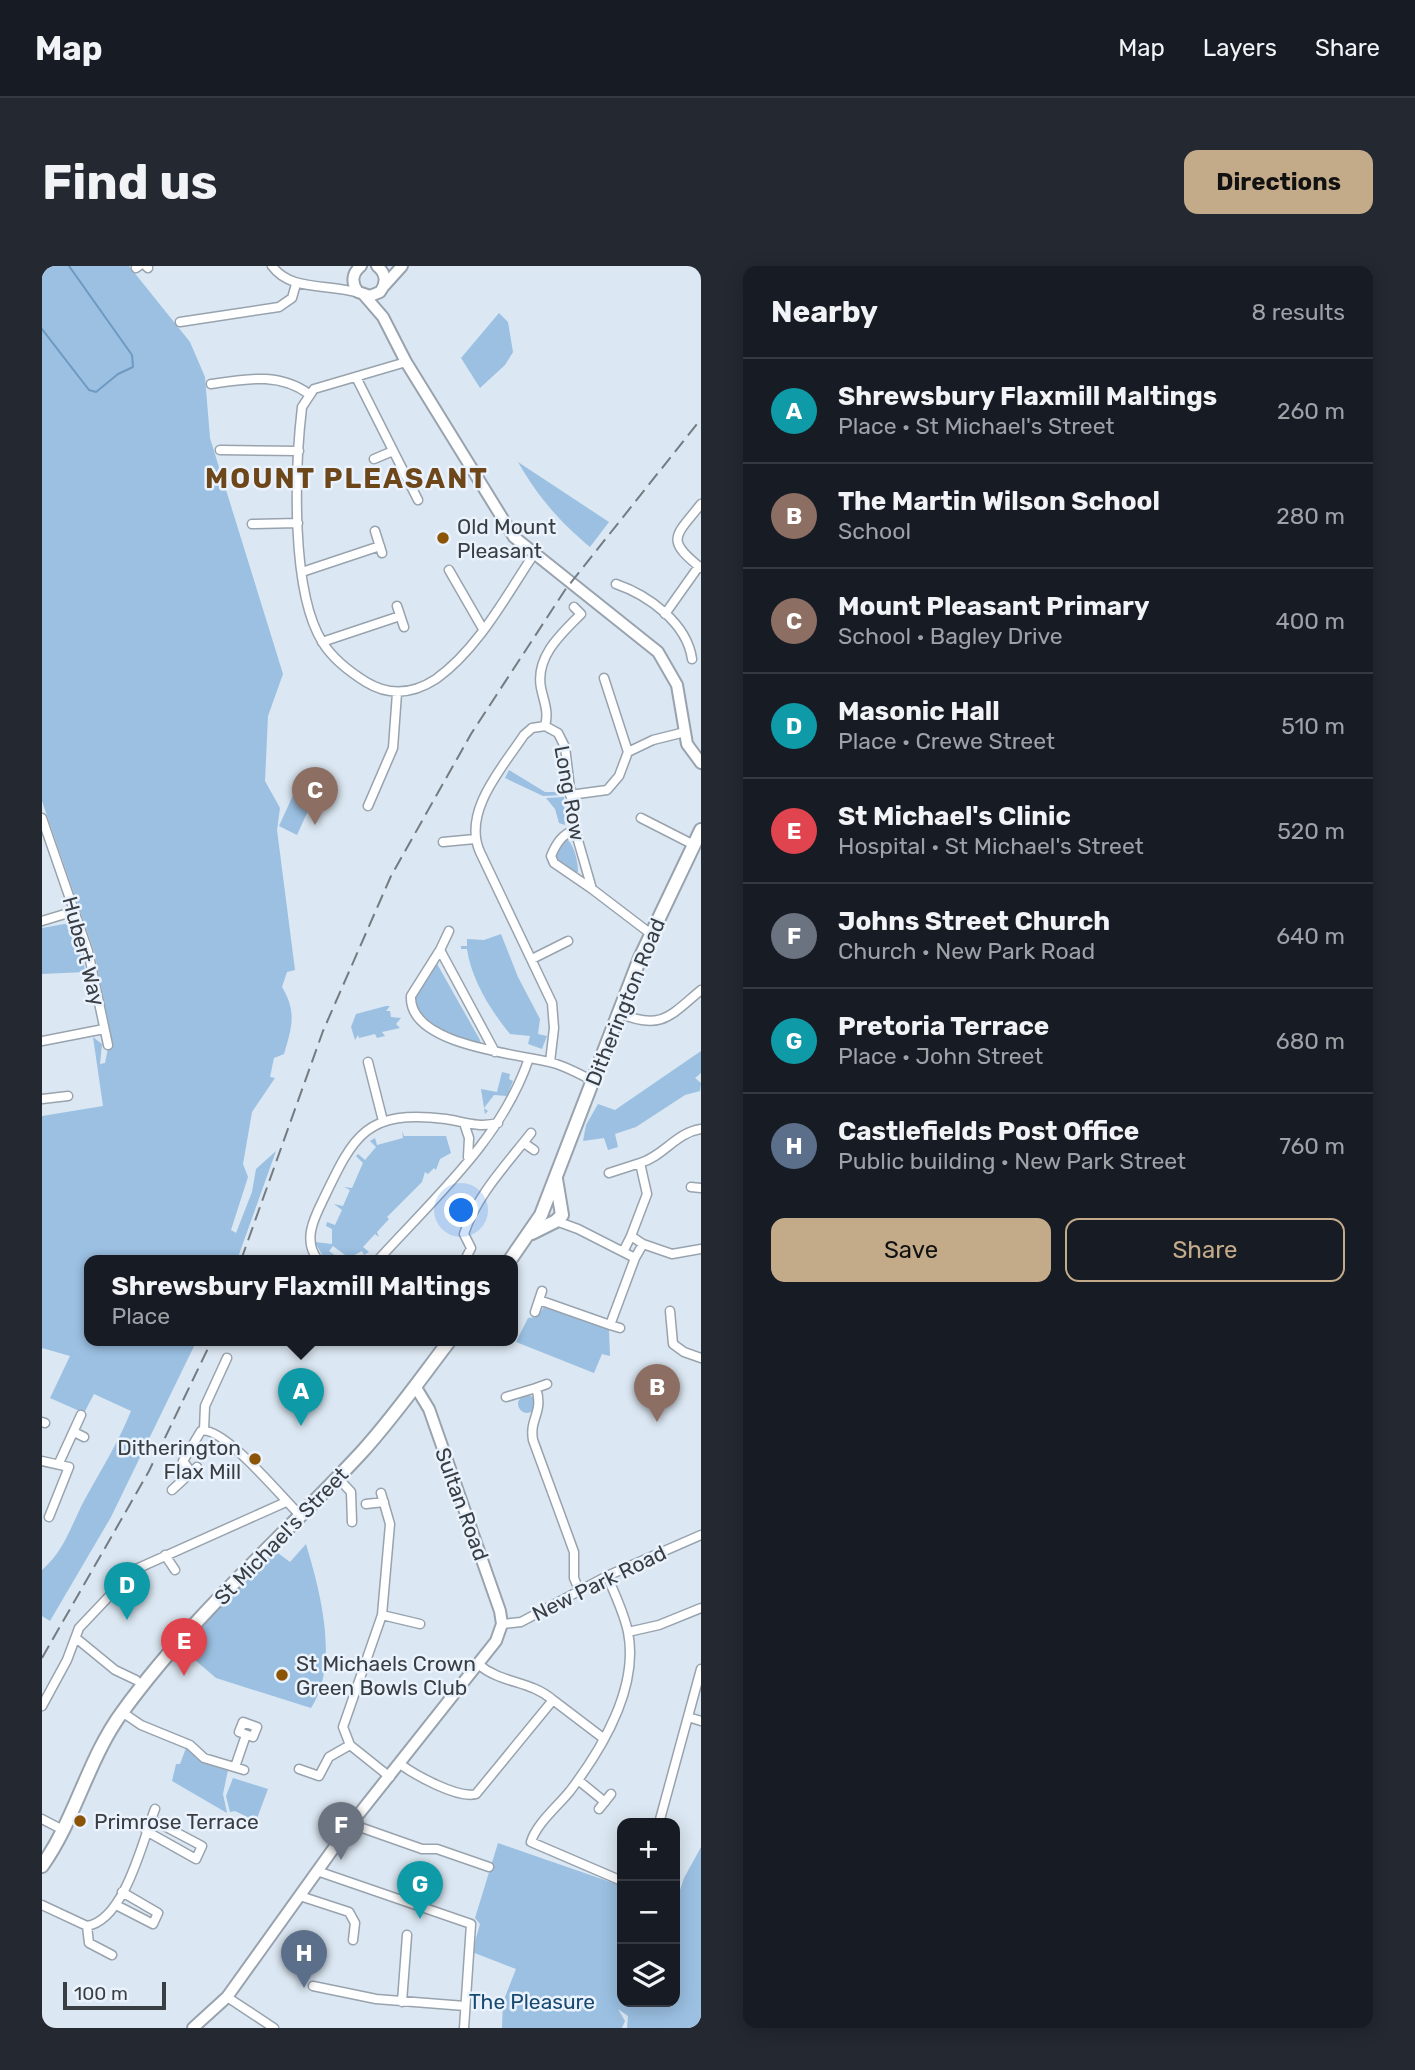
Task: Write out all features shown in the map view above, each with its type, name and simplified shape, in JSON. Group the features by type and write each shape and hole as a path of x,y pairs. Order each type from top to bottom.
{"main road":[{"name":"Ditherington Road","path":"514,1255 552,1213 556,1177 593,1081 651,934 701,830"},
{"path":"415,1386 445,1346"},
{"name":"St Michael's Street","path":"42,1866 63,1830 105,1738 122,1712 180,1641 337,1477 415,1386"}],"street":[{"path":"272,266 284,279 296,284 330,285 364,295 375,295 402,266"},
{"path":"377,266 393,266"},
{"path":"377,266 383,273 383,317"},
{"path":"330,285 358,268"},
{"path":"358,268 353,283 383,317 406,362 514,537 658,652 677,685 690,749 701,763"},
{"path":"186,324 279,307 292,298 296,284"},
{"path":"406,362 324,385 309,394 302,407 298,523 302,572 308,606 322,642 337,660 372,686 397,693 436,678 483,629 534,554"},
{"path":"356,377 393,451 417,489 418,500"},
{"path":"211,383 273,378 293,383 309,394"},
{"path":"220,449 299,451"},
{"path":"374,459 393,451"},
{"path":"665,614 700,567 682,553 677,540 679,532 701,504"},
{"path":"252,523 298,523"},
{"path":"302,572 381,549 375,531"},
{"path":"449,570 483,629"},
{"path":"616,584 641,595 665,614 687,644 692,659"},
{"path":"397,606 404,627"},
{"name":"Long Row","path":"574,607 581,614 552,646 540,668 540,684 547,711 545,726 558,733 565,747 575,830 592,889"},
{"path":"322,642 400,616"},
{"path":"570,795 607,790 620,776 628,752 604,678"},
{"path":"368,806 393,748 397,693"},
{"path":"545,726 532,728 518,743 476,813 475,839 532,959 554,1014 551,1062"},
{"path":"628,752 653,740 685,732"},
{"name":"Hubert Way","path":"42,818 93,970 108,1045"},
{"path":"640,818 694,845"},
{"path":"575,830 567,833 556,844 551,856 554,863 651,934"},
{"path":"443,842 475,839"},
{"path":"42,922 75,911"},
{"path":"449,931 411,996 413,1011 444,1036 495,1052 551,1062 593,1081"},
{"path":"532,959 568,941"},
{"path":"440,950 495,1052"},
{"path":"620,1013 646,1023 662,1020 701,990"},
{"path":"42,1041 104,1029"},
{"path":"382,1255 498,1123 519,1087 529,1058"},
{"path":"368,1062 383,1121"},
{"path":"42,1099 64,1099"},
{"path":"314,1255 309,1240 323,1199 359,1136 383,1121 411,1117 464,1123 476,1127 498,1123"},
{"path":"464,1123 470,1149 468,1160"},
{"path":"609,1173 658,1156 682,1135 701,1129"},
{"path":"467,1255 471,1245 464,1236 486,1191 531,1133"},
{"path":"524,1143 534,1150"},
{"path":"623,1252 647,1194 640,1163"},
{"path":"552,1213 635,1258"},
{"path":"631,1236 643,1244 672,1254 701,1249"},
{"path":"610,1325 635,1258 643,1244"},
{"path":"535,1312 541,1296 620,1328"},
{"path":"670,1311 673,1344 701,1358"},
{"path":"172,1490 194,1469 184,1457 204,1430 205,1406 226,1361 236,1366"},
{"path":"506,1397 547,1384"},
{"name":"Sultan Road","path":"415,1386 429,1409 502,1624"},
{"path":"537,1388 541,1404 533,1426 533,1440 574,1552 574,1578 579,1590"},
{"path":"59,1463 81,1415"},
{"path":"204,1430 212,1430 226,1441 300,1516"},
{"path":"74,1432 85,1437"},
{"path":"42,1461 69,1467 49,1517"},
{"path":"337,1477 351,1492 352,1521"},
{"path":"381,1493 390,1524 382,1615 344,1722 344,1732 349,1745 390,1777"},
{"path":"42,1706 79,1628 134,1570 286,1502"},
{"path":"366,1504 384,1502"},
{"name":"New Park Road","path":"193,2028 227,1997 351,1824 499,1636 502,1624 521,1622 607,1576 701,1535"},
{"path":"165,1555 175,1570"},
{"path":"607,1576 628,1632 630,1650 626,1682 603,1738 578,1780 531,1842 617,1879"},
{"path":"628,1632 659,1625 701,1608"},
{"path":"382,1615 420,1624"},
{"path":"76,1638 115,1670 136,1680"},
{"path":"478,1664 500,1679 532,1685 603,1738"},
{"path":"660,1818 701,1669"},
{"path":"400,1763 419,1778 465,1795 477,1794 553,1700"},
{"path":"122,1712 141,1725 190,1745 204,1758 239,1769 246,1735"},
{"path":"688,1717 701,1721"},
{"path":"299,1769 319,1776 329,1757 349,1745"},
{"path":"578,1780 605,1802"},
{"path":"87,1926 104,1918 116,1905 138,1861 155,1809"},
{"path":"42,1819 63,1830"},
{"path":"146,1831 196,1858 202,1846 151,1819"},
{"path":"351,1824 422,1849 437,1849 489,1867"},
{"path":"317,1871 471,1924 464,2028"},
{"path":"116,1905 153,1924 158,1913 122,1892"},
{"path":"300,1896 349,1912 355,1923 353,1940"},
{"path":"42,1905 87,1926"},
{"path":"87,1926 89,1943 112,1955"},
{"path":"402,2001 407,1935"},
{"path":"313,1986 348,1994 465,2006"},
{"path":"227,1997 274,2028"}],"green space":[{"path":"42,266 129,266 190,342 205,377 210,438 283,674 268,716 265,781 280,808 277,830 295,970 287,972 282,987 290,1004 292,1020 284,1054 274,1058 270,1077 275,1078 252,1112 243,1164 248,1177 231,1230 236,1233 252,1192 256,1169 276,1151 239,1255 84,1255 84,1346 194,1346 111,1517 50,1621 42,1616 42,1570 62,1546 131,1411 94,1394 84,1413 50,1398 70,1356 42,1348 42,1116 103,1106 93,1037 102,1044 100,1064 105,1063 108,1048 113,1045 94,951 42,801"},
{"path":"499,313 508,322 513,352 505,365 480,388 461,358"},
{"path":"518,462 609,522 590,547 550,508"},
{"path":"509,770 545,792 563,792 564,795 543,796 505,778"},
{"path":"294,793 311,799 312,802 297,835 279,826"},
{"path":"564,797 565,825 559,823 555,809 546,798"},
{"path":"568,840 577,860 578,872 574,874 555,857 563,841"},
{"path":"70,923 86,972 42,974 42,928"},
{"path":"501,934 518,977 540,1019 538,1034 547,1036 542,1049 528,1044 530,1036 510,1034 483,993 467,949 461,949 461,946 467,946 467,939 484,940"},
{"path":"436,962 481,1044 444,1031 425,1019 415,1006 414,1001 421,983"},
{"path":"390,1006 386,1011 390,1011 391,1017 401,1018 396,1024 400,1028 382,1032 385,1036 377,1038 375,1034 359,1038 358,1035 355,1040 351,1027 356,1014"},
{"path":"701,1051 701,1073 695,1078 701,1083 700,1091 685,1095 636,1127 615,1134 618,1147 608,1150 604,1138 583,1141 586,1125 598,1104 615,1110"},
{"path":"502,1072 510,1074 509,1079 513,1081 507,1096 494,1095 484,1108 481,1089 497,1092"},
{"path":"402,1131 404,1136 446,1136 451,1153 440,1159 436,1170 434,1168 428,1174 425,1172 422,1182 387,1217 389,1219 377,1232 379,1237 375,1234 363,1247 369,1252 364,1255 362,1251 354,1255 345,1255 333,1246 329,1251 334,1255 322,1255 315,1242 332,1244 332,1229 326,1226 327,1222 335,1225 342,1210 334,1204 343,1206 350,1190 344,1187 352,1188 363,1163 356,1156 358,1154 365,1160 376,1147 370,1141 375,1138 377,1145 403,1138"},
{"path":"544,1307 609,1330 610,1356 602,1354 594,1373 518,1343 528,1318 537,1317"},
{"path":"527,1395 534,1397 534,1411 527,1413 520,1411 518,1404 520,1397"},
{"path":"306,1544 317,1583 326,1649 320,1690 311,1708 216,1678 180,1647 274,1550 290,1562"},
{"path":"186,1748 202,1762 228,1770 223,1794 227,1813 172,1781 176,1764 180,1764"},
{"path":"233,1778 268,1789 256,1821 235,1811 230,1812 226,1796"},
{"name":"The Pleasure","path":"498,1843 617,1884 617,2007 680,2007 680,1890 701,1847 701,2028 627,2028 628,2016 618,2009 625,2021 622,2028 502,2028 503,2002 516,1969 472,1952 480,1924 475,1918"}],"waterway":[{"path":"42,329 89,390 96,392 118,374 133,367 132,355 69,266"}],"railway":[{"path":"243,1255 323,1031 391,876 471,734 565,590 701,419"},
{"path":"42,1658 149,1471 209,1346"}],"place":[{"name":"Old Mount Pleasant","path":"443,538"},
{"name":"Mount Pleasant Primary","path":"315,825"},
{"name":"The Martin Wilson School","path":"657,1422"},
{"name":"Shrewsbury Flaxmill Maltings","path":"301,1426"},
{"name":"Ditherington Flax Mill","path":"255,1459"},
{"name":"Masonic Hall","path":"127,1620"},
{"name":"St Michaels Crown Green Bowls Club","path":"282,1675"},
{"name":"St Michael's Clinic","path":"184,1676"},
{"name":"Primrose Terrace","path":"80,1821"},
{"name":"Johns Street Church","path":"341,1860"},
{"name":"Pretoria Terrace","path":"420,1919"},
{"name":"Castlefields Post Office","path":"304,1988"}],"district":[{"name":"MOUNT PLEASANT","path":"347,478"}]}
